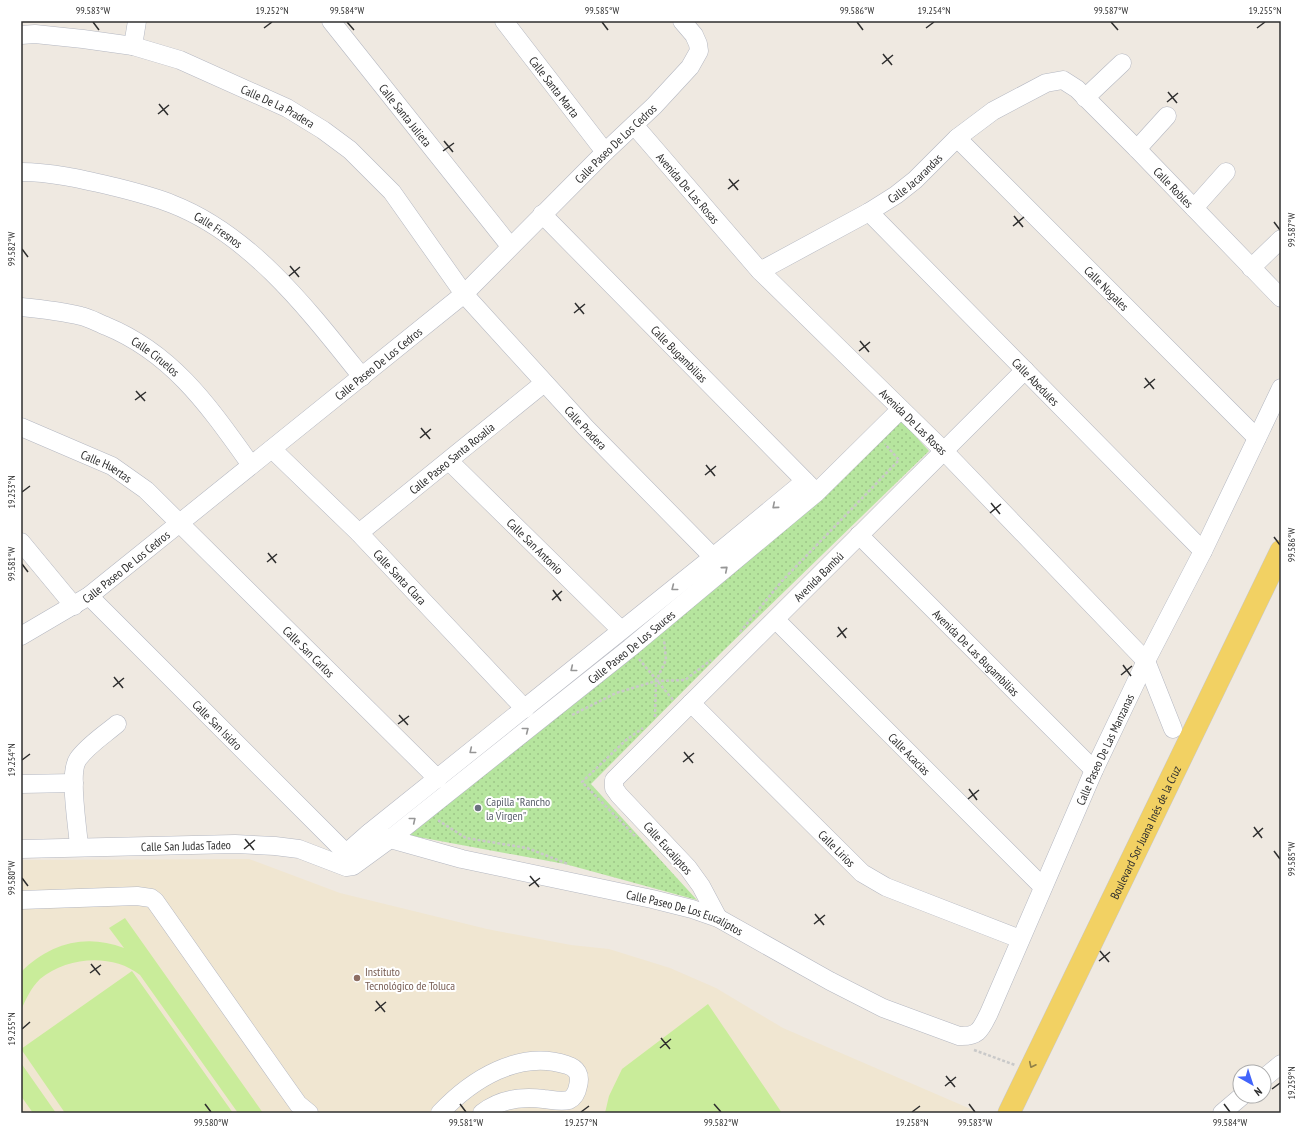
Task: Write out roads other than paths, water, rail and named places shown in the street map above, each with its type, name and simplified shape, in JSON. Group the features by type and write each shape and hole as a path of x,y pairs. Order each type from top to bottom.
{"main road":[{"name":"Boulevard Sor Juana Inés de la Cruz","path":"1009,1113 1189,736 1281,552"},
{"name":"Boulevard Sor Juana Inés de la Cruz","path":"1025,1113 1189,736 1281,582"}],"street":[{"path":"133,46 137,21"},
{"name":"Calle Santa Julieta","path":"330,21 510,246"},
{"name":"Calle Santa Marta","path":"504,21 605,152"},
{"name":"Calle Paseo De Los Cedros","path":"21,636 89,596 464,294 510,246 634,125 690,67 699,51 694,35 682,21"},
{"name":"Calle De La Pradera","path":"21,35 35,34 133,46 180,60 287,108 323,130 350,150 392,192 464,294"},
{"path":"1085,98 1122,63"},
{"name":"Calle Robles","path":"1063,80 1073,86 1137,149 1281,298"},
{"name":"Calle Jacarandas","path":"760,270 869,212 915,180 957,138 1000,107 1046,83 1063,80"},
{"path":"1137,149 1167,116"},
{"name":"Avenida De Las Rosas","path":"634,125 760,270 943,450 1146,661 1189,736"},
{"name":"Calle Nogales","path":"957,138 1256,438"},
{"name":"Calle Fresnos","path":"21,172 34,172 84,179 132,191 172,204 222,231 256,256 289,290 323,328 362,377"},
{"path":"1194,208 1226,172"},
{"name":"Calle Abedules","path":"869,212 1203,551"},
{"name":"Calle Bugambilias","path":"542,214 811,487"},
{"path":"1251,268 1281,239"},
{"name":"Calle Pradera","path":"464,294 544,383 713,557"},
{"name":"Calle Ciruelos","path":"21,307 82,316 122,333 148,349 177,371 196,393 251,465"},
{"name":"Avenida Bambú","path":"613,782 619,774 687,706 776,620 943,450 1025,370"},
{"name":"Calle Paseo Santa Rosalía","path":"359,532 544,383"},
{"name":"Calle Paseo De Las Manzanas","path":"981,1029 1094,770 1146,661 1203,551 1281,388"},
{"name":"Calle Paseo De Los Sauces","path":"343,861 362,860 630,648 900,409"},
{"name":"Calle Huertas","path":"21,427 112,466 146,490 180,523"},
{"name":"Calle Santa Clara","path":"272,448 359,532 525,709"},
{"name":"Calle San Antonio","path":"449,461 622,630"},
{"name":"Calle Paseo De Los Sauces","path":"343,861 369,833 713,557 811,487"},
{"name":"Calle San Carlos","path":"180,523 438,779"},
{"name":"Avenida De Las Bugambilias","path":"859,535 1094,770"},
{"path":"21,542 74,606"},
{"name":"Calle San Isidro","path":"89,596 343,861"},
{"name":"Calle Acacias","path":"776,620 1043,887"},
{"name":"Calle Lirios","path":"687,706 862,873 886,887 1020,939"},
{"path":"79,846 74,769 78,759 89,747 117,724"},
{"name":"Calle Eucaliptos","path":"613,782 614,788 619,795 688,868 701,886 718,918"},
{"path":"21,784 74,783"},
{"name":"Calle Paseo De Los Eucaliptos","path":"369,833 462,859 652,899 692,909 718,918 811,971 883,1008 959,1036 976,1034 981,1029"},
{"name":"Calle San Judas Tadeo","path":"21,848 234,844 299,849 343,861"},
{"path":"21,900 137,896 150,898 155,901 280,1080 298,1104 309,1113"},
{"path":"440,1113 472,1084 507,1066 541,1060 554,1061 572,1067 578,1074 579,1084 575,1095 569,1100 514,1098 496,1104 482,1113"},
{"path":"1272,1071 1281,1064"}],"place":[{"name":"Capilla \"Rancho la Virgen\"","path":"478,808"},
{"name":"Instituto Tecnológico de Toluca","path":"357,978"}]}
